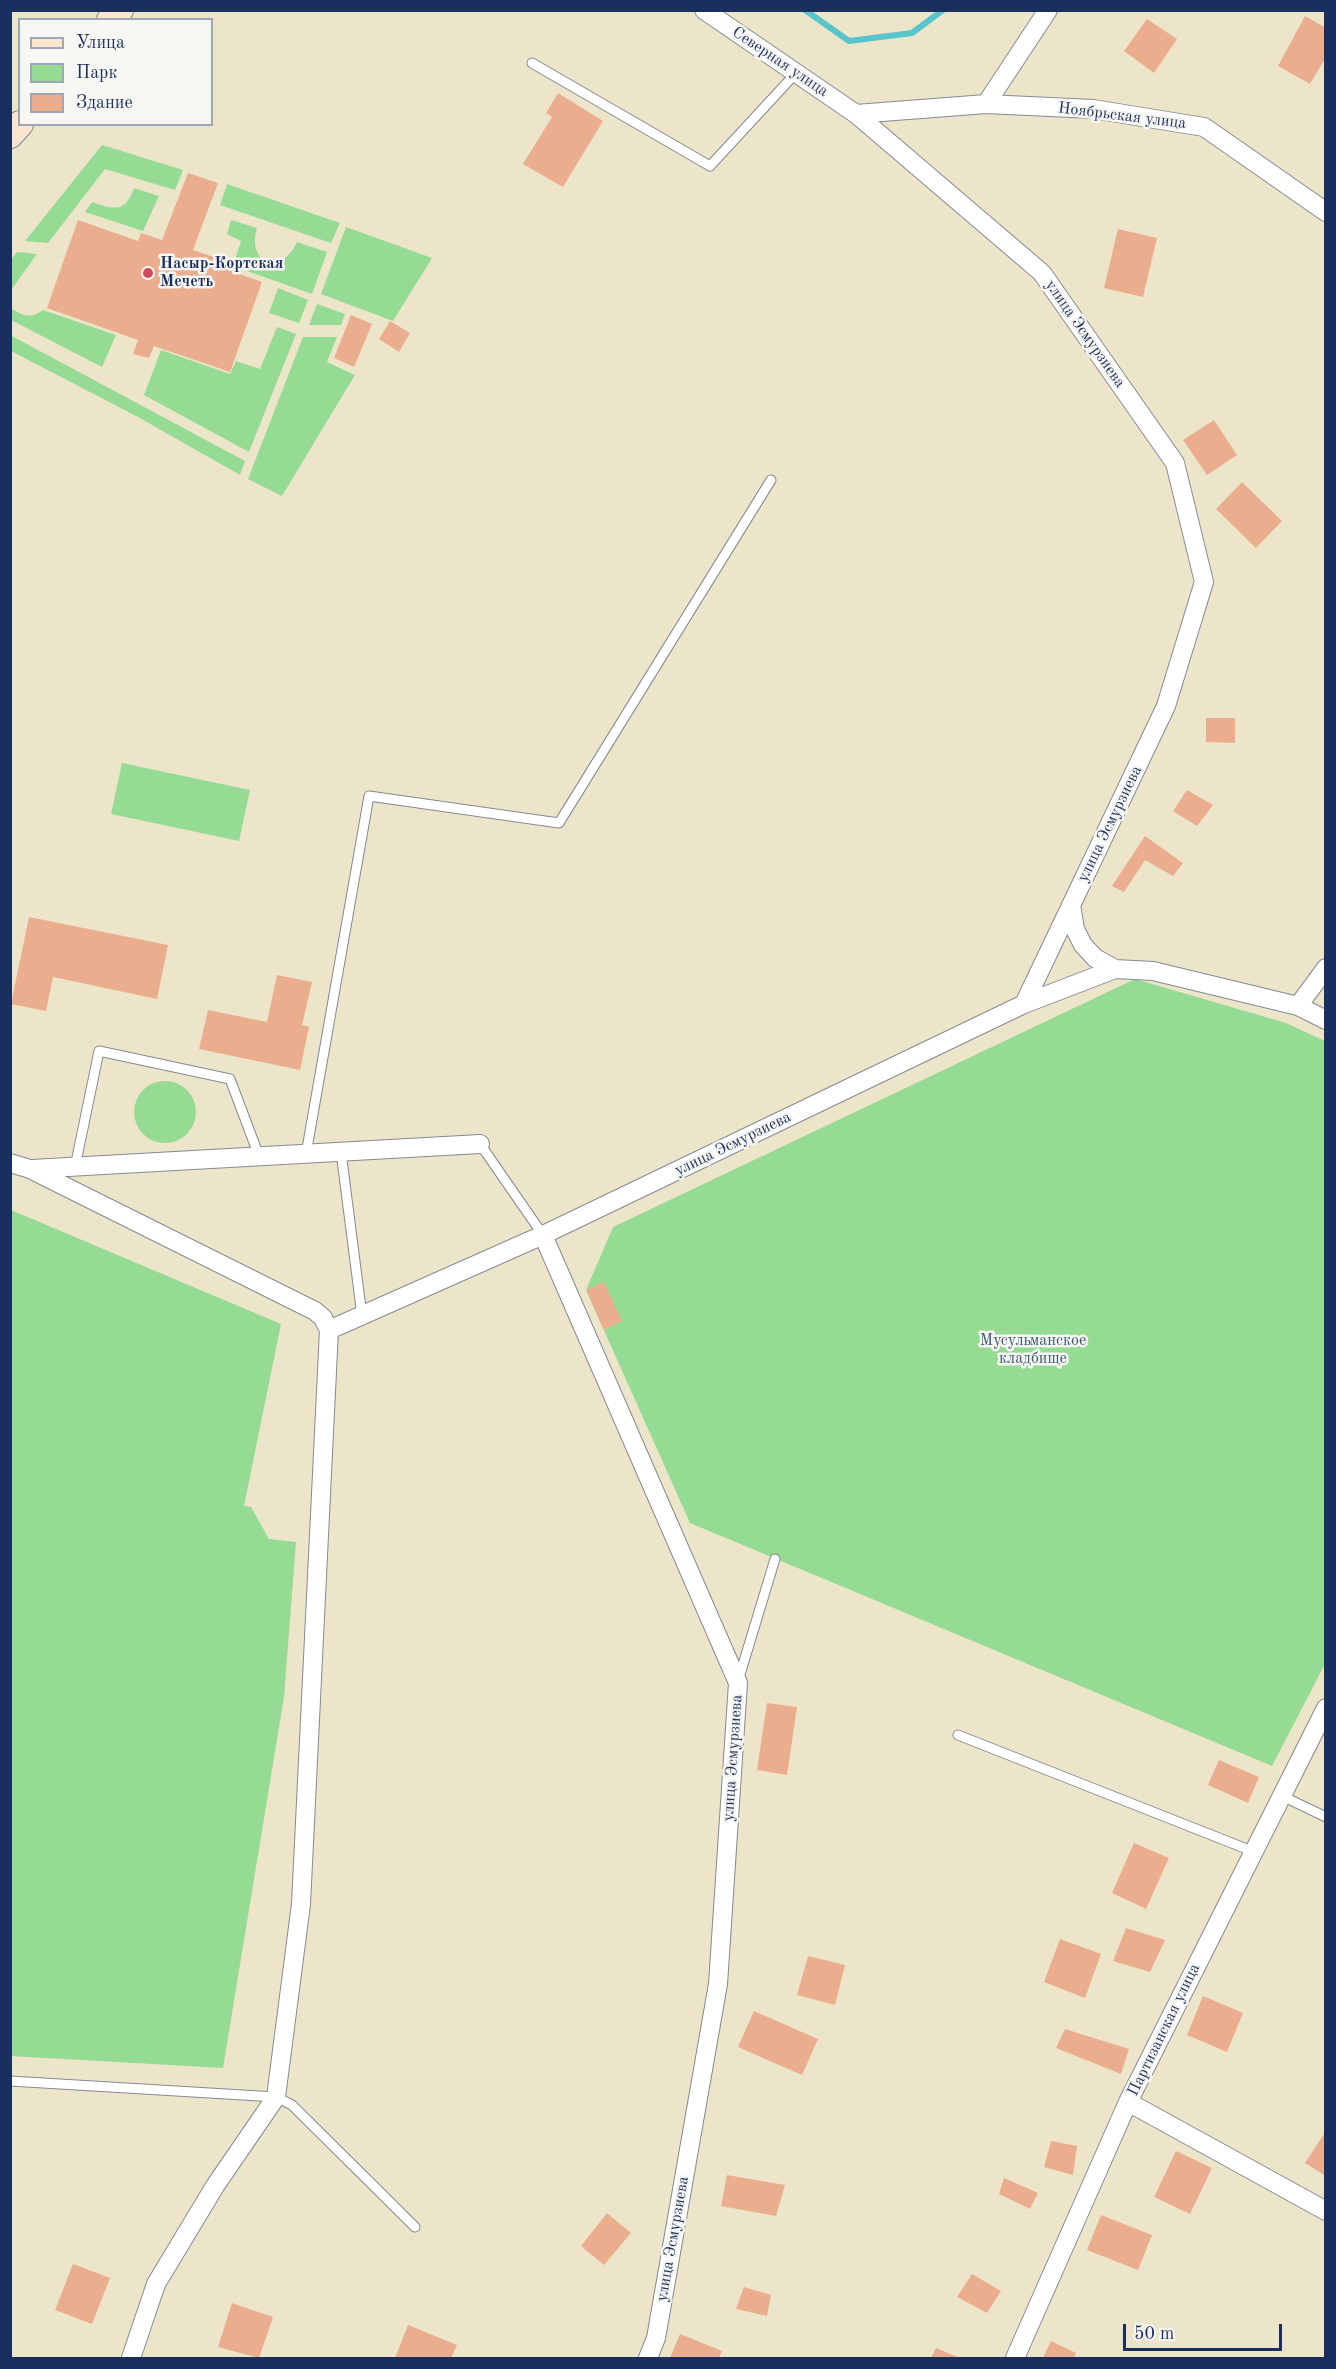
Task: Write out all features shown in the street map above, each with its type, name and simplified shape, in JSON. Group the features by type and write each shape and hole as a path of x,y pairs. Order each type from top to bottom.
{"street":[{"name":"Северная улица","path":"704,10 856,114"},
{"path":"986,104 1048,10"},
{"name":"Ноябрьская улица","path":"856,114 986,104 1093,109 1204,127 1325,210"},
{"name":"улица Эсмурзиева","path":"648,2358 656,2338 718,1984 738,1683 543,1235 1024,1004 1166,706 1204,582 1175,463 1042,273 856,114"},
{"path":"1071,905 1075,929 1083,945 1095,958 1115,969"},
{"path":"1298,1006 1326,968"},
{"path":"1024,1004 1115,969 1153,971 1298,1006 1326,1020"},
{"path":"30,1169 480,1144"},
{"path":"10,1163 30,1169 315,1311 323,1318 329,1330 301,1904 276,2097 215,2186 156,2284 131,2358"},
{"path":"329,1330 543,1235"},
{"name":"Партизанская улица","path":"1015,2358 1128,2102 1252,1851 1326,1708"},
{"path":"1128,2102 1326,2211"}],"lane":[{"path":"532,63 710,166 796,73"},
{"path":"306,1154 369,796 559,824 771,480"},
{"path":"75,1167 99,1051 230,1079 259,1156"},
{"path":"480,1144 543,1235"},
{"path":"341,1152 362,1316"},
{"path":"738,1683 774,1559"},
{"path":"958,1735 1252,1851"},
{"path":"1280,1796 1326,1817"},
{"path":"10,2081 276,2097 292,2105 415,2227"}],"green space":[{"path":"102,145 183,170 175,190 105,169 48,243 25,241"},
{"path":"227,184 340,223 331,243 220,205"},
{"path":"134,188 159,196 143,231 85,212 92,202 112,208 122,206 127,202"},
{"path":"231,220 257,228 256,250 267,261 275,262 283,259 291,253 297,242 327,252 312,294 233,266 241,241 227,234"},
{"path":"346,227 432,258 393,321 321,294"},
{"path":"17,252 37,254 11,290 11,260"},
{"path":"278,288 308,300 299,323 269,313"},
{"path":"317,304 345,314 341,325 309,325"},
{"path":"11,308 27,315 35,315 43,310 116,335 102,367 11,320"},
{"path":"277,327 296,334 249,452 144,395 161,350 230,374 236,361 260,369"},
{"path":"10,335 245,461 240,475 138,417 11,351"},
{"path":"303,337 337,337 327,362 355,375 282,496 248,479"},
{"path":"122,763 250,790 239,841 111,814"},
{"name":"Мусульманское кладбище","path":"1135,979 1286,1023 1325,1041 1325,1664 1272,1766 690,1523 586,1290 613,1227"},
{"path":"159,1081 171,1081 187,1090 194,1100 196,1112 194,1124 187,1134 171,1143 159,1143 148,1138 139,1129 134,1118 134,1106 139,1095 148,1086"},
{"path":"11,1210 281,1324 244,1506 251,1507 269,1539 296,1542 284,1697 223,2068 11,2056"}],"building":[{"path":"1305,16 1326,28 1326,57 1310,84 1278,66"},
{"path":"1147,19 1177,39 1154,73 1124,51"},
{"path":"558,93 603,121 563,187 523,164 552,117 546,113"},
{"name":"Насыр-Кортская Мечеть","path":"188,173 218,183 193,250 214,257 211,264 262,282 230,372 154,346 149,358 133,354 138,340 47,308 78,220 138,241 141,233 162,240"},
{"path":"1118,229 1157,238 1143,297 1104,288"},
{"path":"351,315 372,324 354,367 334,358"},
{"path":"390,321 410,333 399,352 379,339"},
{"path":"1214,420 1237,455 1207,475 1183,440"},
{"path":"1242,482 1282,521 1256,548 1216,509"},
{"path":"1206,718 1235,718 1235,743 1206,742"},
{"path":"1187,790 1213,805 1197,826 1173,811"},
{"path":"1145,836 1183,863 1173,876 1145,860 1124,892 1112,886"},
{"path":"29,917 168,945 157,999 53,977 46,1011 11,1004"},
{"path":"277,975 312,982 302,1025 309,1027 300,1070 199,1049 208,1010 267,1022"},
{"path":"604,1282 622,1321 604,1330 586,1290"},
{"path":"767,1703 797,1707 787,1775 757,1770"},
{"path":"1219,1760 1259,1777 1248,1803 1208,1785"},
{"path":"1134,1843 1169,1858 1146,1909 1112,1893"},
{"path":"1126,1928 1165,1940 1150,1972 1113,1961"},
{"path":"1060,1939 1101,1954 1085,1998 1044,1982"},
{"path":"808,1956 845,1965 835,2005 797,1995"},
{"path":"1203,1996 1243,2013 1227,2052 1187,2035"},
{"path":"754,2011 818,2039 802,2075 738,2047"},
{"path":"1065,2029 1129,2049 1121,2074 1056,2048"},
{"path":"1326,2131 1326,2176 1305,2163"},
{"path":"1051,2141 1077,2146 1073,2175 1044,2167"},
{"path":"1176,2151 1212,2168 1190,2214 1154,2197"},
{"path":"727,2175 785,2185 776,2216 721,2206"},
{"path":"1004,2178 1038,2193 1030,2209 999,2194"},
{"path":"607,2213 631,2233 604,2265 581,2246"},
{"path":"1101,2215 1152,2235 1138,2270 1087,2250"},
{"path":"73,2264 110,2278 92,2324 55,2310"},
{"path":"972,2274 1001,2291 987,2313 957,2297"},
{"path":"744,2287 771,2295 767,2316 736,2309"},
{"path":"232,2303 273,2317 259,2358 218,2347"},
{"path":"408,2325 457,2345 451,2358 395,2358"},
{"path":"680,2334 722,2351 719,2358 670,2358"},
{"path":"1051,2341 1076,2353 1074,2358 1043,2358"},
{"path":"936,2348 960,2358 931,2358"}],"waterway":[{"path":"805,10 849,41 912,33 943,10"}],"place":[{"name":"Насыр-Кортская Мечеть","path":"148,273"}]}
